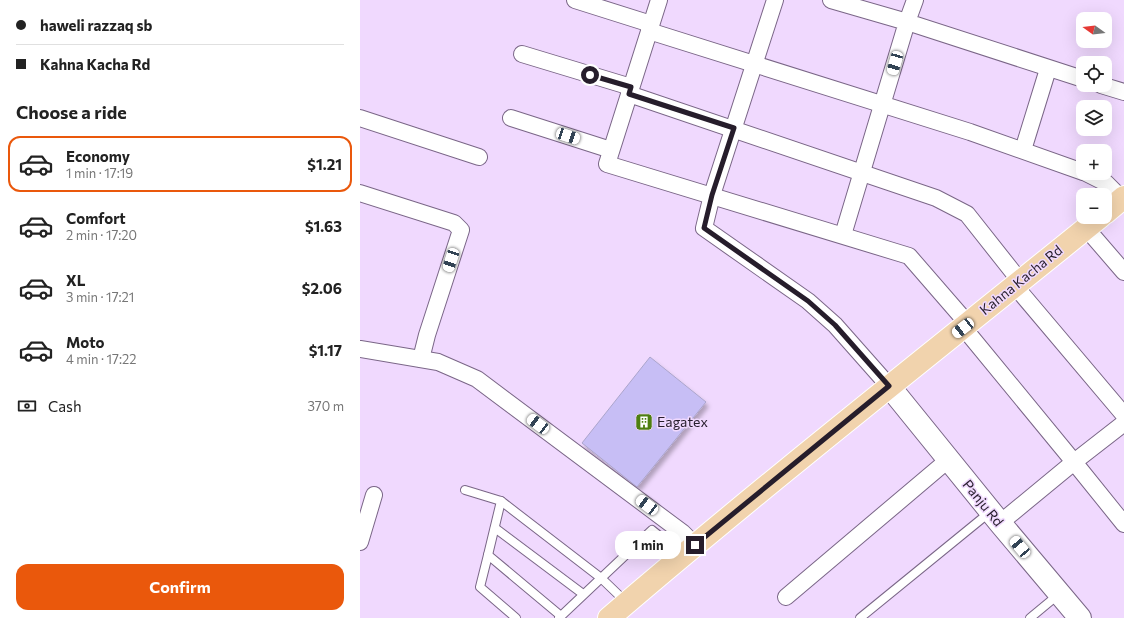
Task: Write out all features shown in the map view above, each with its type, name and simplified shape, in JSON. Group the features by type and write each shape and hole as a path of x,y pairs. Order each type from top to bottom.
{"main road":[{"path":"1112,207 1123,198"},
{"name":"Kahna Kacha Rd","path":"609,618 689,550 889,386 1092,224"}],"street":[{"path":"575,0 755,63 1023,150 1076,169"},
{"path":"659,0 607,164 909,256 1124,524"},
{"path":"775,0 712,195 704,228 808,301 835,325 889,386"},
{"path":"831,0 907,22 1076,77"},
{"path":"843,235 907,22 915,0"},
{"path":"522,54 936,198 967,214 1018,283 1124,415"},
{"path":"1023,150 1048,69"},
{"path":"1112,88 1124,92"},
{"path":"360,118 479,157"},
{"path":"511,118 611,150"},
{"path":"1100,180 1106,183 1123,198"},
{"path":"360,193 454,223 461,230 427,335 421,360"},
{"path":"1094,224 1124,272"},
{"path":"360,349 438,362 477,379 683,533 689,550"},
{"name":"Panju Rd","path":"889,386 948,460 1080,618"},
{"path":"995,517 1074,462 1124,423"},
{"path":"786,597 948,460"},
{"path":"360,542 374,495"}],"lane":[{"path":"465,490 501,501 601,578 627,603"},
{"path":"501,501 480,587 516,618"},
{"path":"860,618 995,517"},
{"path":"495,528 583,594"},
{"path":"488,555 560,617 652,530 689,550"},
{"path":"1030,618 1060,594"}],"building":[{"name":"Eagatex","path":"650,357 706,402 637,487 582,443"}],"place":[{"name":"Eagatex","path":"644,422"}],"route":[{"path":"590,75 631,87 629,94 734,128 712,195 704,228 808,301 835,325 889,386 695,545"}]}
